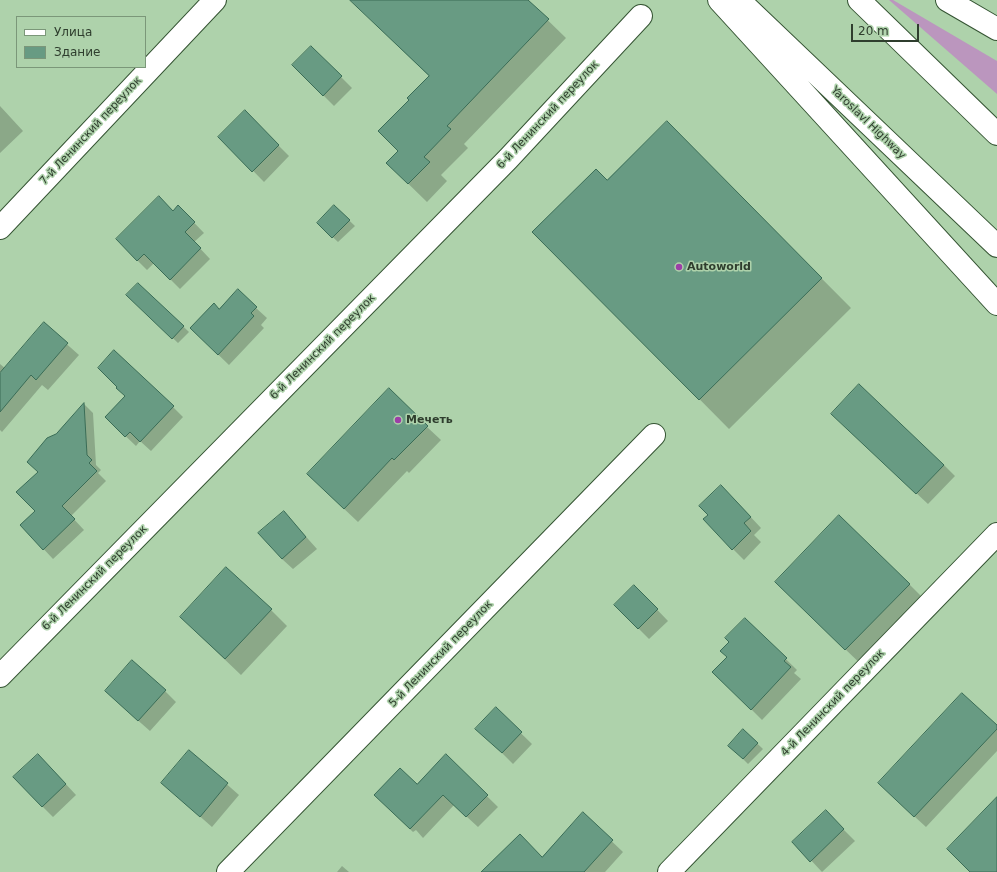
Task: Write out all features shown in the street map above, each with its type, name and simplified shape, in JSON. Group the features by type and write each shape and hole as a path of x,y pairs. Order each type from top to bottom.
{"main road":[{"name":"7-й Ленинский переулок","path":"0,228 215,0"},
{"path":"719,0 997,304"},
{"name":"Yaroslavl Highway","path":"739,0 997,246"},
{"path":"859,0 997,134"},
{"path":"947,0 997,29"},
{"name":"6-й Ленинский переулок","path":"0,676 502,165 641,16"},
{"name":"5-й Ленинский переулок","path":"228,872 654,436"},
{"name":"4-й Ленинский переулок","path":"670,872 997,534"}],"shaded area":[{"path":"889,0 893,0 997,61 997,94"}],"building":[{"path":"350,0 528,0 549,19 447,126 451,129 424,157 430,162 408,184 386,163 398,151 378,131 409,100 407,98 429,76"},
{"path":"311,46 342,76 323,96 292,65"},
{"path":"245,110 279,145 252,172 218,137"},
{"path":"667,121 822,278 699,400 532,232 596,169 607,180"},
{"path":"159,196 173,211 178,205 195,222 185,232 201,248 170,280 144,254 137,261 116,239"},
{"path":"334,205 350,220 332,238 317,223"},
{"path":"138,283 184,326 172,339 126,295"},
{"path":"238,289 257,307 251,313 254,316 218,355 190,328 214,303 219,309"},
{"path":"44,322 68,343 36,380 31,375 0,412 0,373"},
{"path":"114,350 174,406 140,442 130,432 125,437 105,417 125,396 98,368"},
{"path":"859,384 944,465 916,494 831,414"},
{"path":"389,388 428,426 394,460 392,458 344,509 307,474"},
{"path":"84,403 87,455 92,460 89,463 97,471 62,506 75,519 43,550 20,525 35,511 16,492 38,472 27,462 47,438 56,434"},
{"path":"721,485 751,517 744,523 751,531 732,550 703,519 708,515 699,506"},
{"path":"284,511 306,537 282,559 258,533"},
{"path":"839,515 910,584 845,650 775,582"},
{"path":"226,567 272,609 225,659 180,617"},
{"path":"634,585 658,609 638,629 614,605"},
{"path":"745,618 787,658 784,661 791,667 751,710 712,672 727,657 720,651 729,642 725,638"},
{"path":"132,660 166,690 138,721 105,691"},
{"path":"962,693 997,725 997,729 914,817 878,783"},
{"path":"496,707 522,732 502,753 475,729"},
{"path":"743,729 758,743 743,759 728,746"},
{"path":"189,750 228,783 200,817 161,783"},
{"path":"38,754 66,784 42,807 13,777"},
{"path":"446,754 488,795 466,817 443,795 410,829 374,795 400,768 417,784"},
{"path":"997,797 997,872 970,872 947,849"},
{"path":"826,810 844,829 810,862 792,842"},
{"path":"583,812 613,840 584,872 481,872 520,834 542,857"}],"place":[{"name":"Autoworld","path":"679,267"},
{"name":"Мечеть","path":"398,420"}]}
